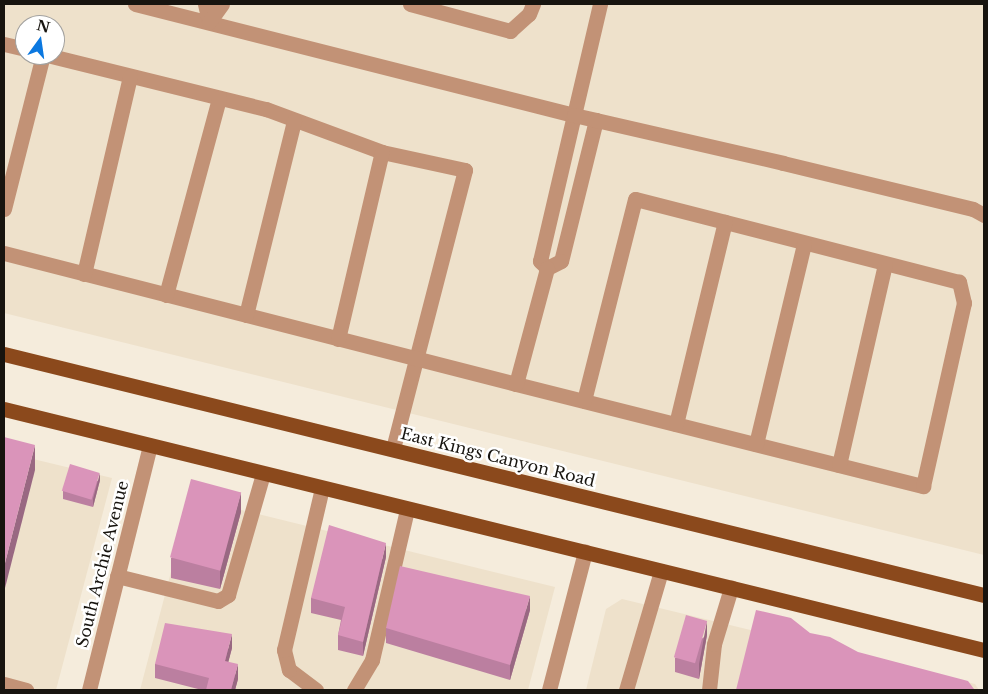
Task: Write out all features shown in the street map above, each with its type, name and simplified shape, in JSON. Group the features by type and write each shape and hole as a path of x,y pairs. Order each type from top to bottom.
{"main road":[{"name":"East Kings Canyon Road","path":"4,354 984,595"},
{"path":"4,409 984,650"}],"street":[{"path":"135,4 574,115 984,214"},
{"path":"205,4 210,22"},
{"path":"210,22 222,4"},
{"path":"410,4 510,31 530,14 533,4"},
{"path":"546,268 540,261 600,4"},
{"path":"65,60 219,98 294,121 382,152 466,170 393,449"},
{"path":"4,209 40,65"},
{"path":"84,274 130,76"},
{"path":"166,295 219,98"},
{"path":"546,268 561,261 596,120"},
{"path":"246,315 294,121"},
{"path":"338,338 382,152"},
{"path":"4,253 416,359 923,486 964,303 959,282 804,244 635,199 584,401"},
{"path":"676,424 725,222"},
{"path":"756,444 804,244"},
{"path":"839,465 885,264"},
{"path":"516,384 546,268"},
{"name":"South Archie Avenue","path":"89,690 150,446"},
{"path":"117,576 218,601 228,595 263,474"},
{"path":"316,690 289,670 284,650 322,488"},
{"path":"354,690 372,660 407,509"},
{"path":"549,690 585,552"},
{"path":"626,687 661,571"},
{"path":"709,690 714,644 730,588"},
{"path":"4,684 26,690"}],"shaded area":[{"path":"4,4 984,4 984,555 4,313"},
{"path":"4,452 112,478 56,690 4,690"},
{"path":"201,500 555,587 528,690 140,690 188,507"},
{"path":"622,599 975,684 979,690 586,690 606,609"}],"building":[{"path":"4,437 35,445 4,567"},
{"path":"70,464 100,473 91,500 62,491"},
{"path":"191,479 241,492 220,571 170,557"},
{"path":"329,525 386,543 363,642 338,635 345,607 311,598"},
{"path":"400,566 530,596 510,665 386,628"},
{"path":"756,610 791,618 810,633 830,637 858,652 968,681 974,690 736,690"},
{"path":"686,615 707,621 695,663 674,657"},
{"path":"165,623 232,634 225,661 238,664 231,690 206,690 209,678 155,664"}]}
